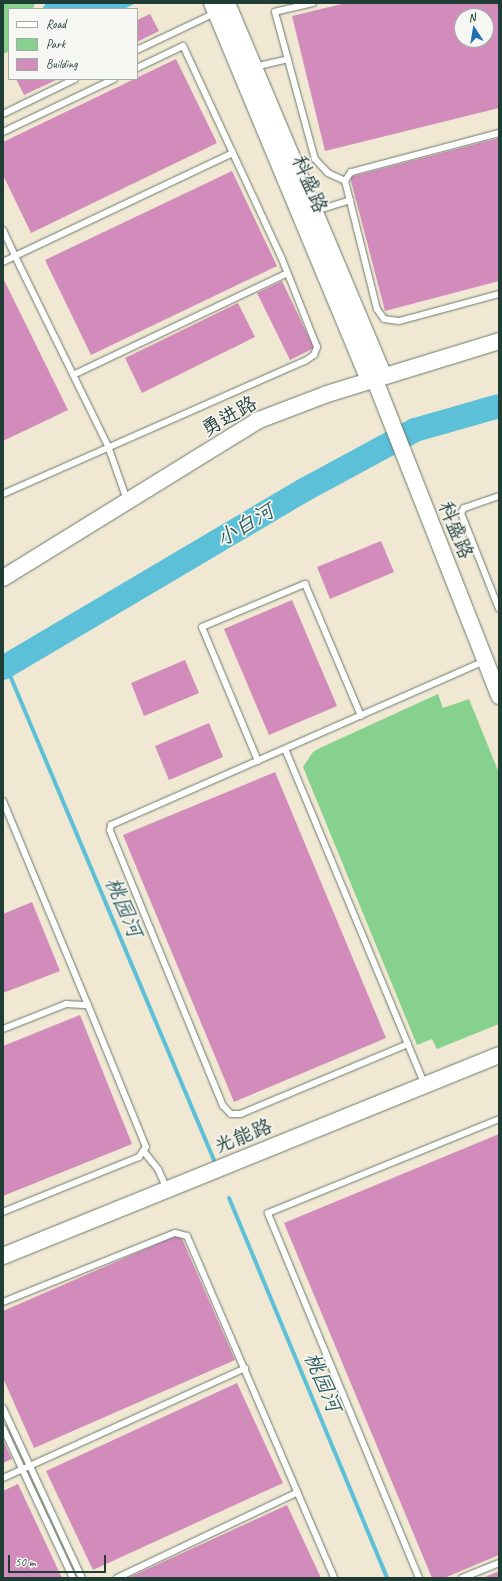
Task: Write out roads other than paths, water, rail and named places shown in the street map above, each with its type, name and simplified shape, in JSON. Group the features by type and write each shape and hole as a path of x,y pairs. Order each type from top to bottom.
{"street":[{"name":"科盛路","path":"219,6 254,67 308,214"},
{"name":"科盛路","path":"219,6 376,378 409,469 499,696"},
{"name":"勇进路","path":"3,578 259,420 376,378 499,341"},
{"name":"光能路","path":"3,1256 499,1055"}],"lane":[{"path":"313,3 275,12 315,159 328,173 345,181"},
{"path":"138,49 219,6"},
{"path":"3,494 314,355 315,338 233,153 183,46 138,68"},
{"path":"254,67 288,59"},
{"path":"3,114 73,80"},
{"path":"3,132 112,80"},
{"path":"499,133 351,172 345,181 376,310 384,319 399,321 499,294"},
{"path":"3,262 233,153"},
{"path":"308,214 350,200"},
{"path":"3,230 108,446 127,501"},
{"path":"73,375 286,274"},
{"path":"499,496 464,508 461,513 499,609"},
{"path":"258,761 202,627 305,584 361,716"},
{"path":"408,1044 241,1114 231,1114 223,1106 110,830 111,825 485,661"},
{"path":"285,749 425,1085"},
{"path":"3,801 145,1140 144,1153 158,1169 167,1190"},
{"path":"3,1029 66,1004 88,1005"},
{"path":"419,1578 268,1213 499,1118"},
{"path":"3,1212 144,1153"},
{"path":"3,1302 181,1232 192,1244 334,1578"},
{"path":"3,1478 245,1368"},
{"path":"3,1408 82,1578"},
{"path":"3,1428 73,1578"},
{"path":"117,1578 298,1492"},
{"path":"462,1578 499,1563"}],"water":[{"path":"46,3 136,3 126,8 43,8"}],"waterway":[{"name":"小白河","path":"3,668 304,490 415,430 499,406"},
{"name":"桃园河","path":"6,666 214,1160"},
{"name":"桃园河","path":"229,1198 387,1578"}]}
